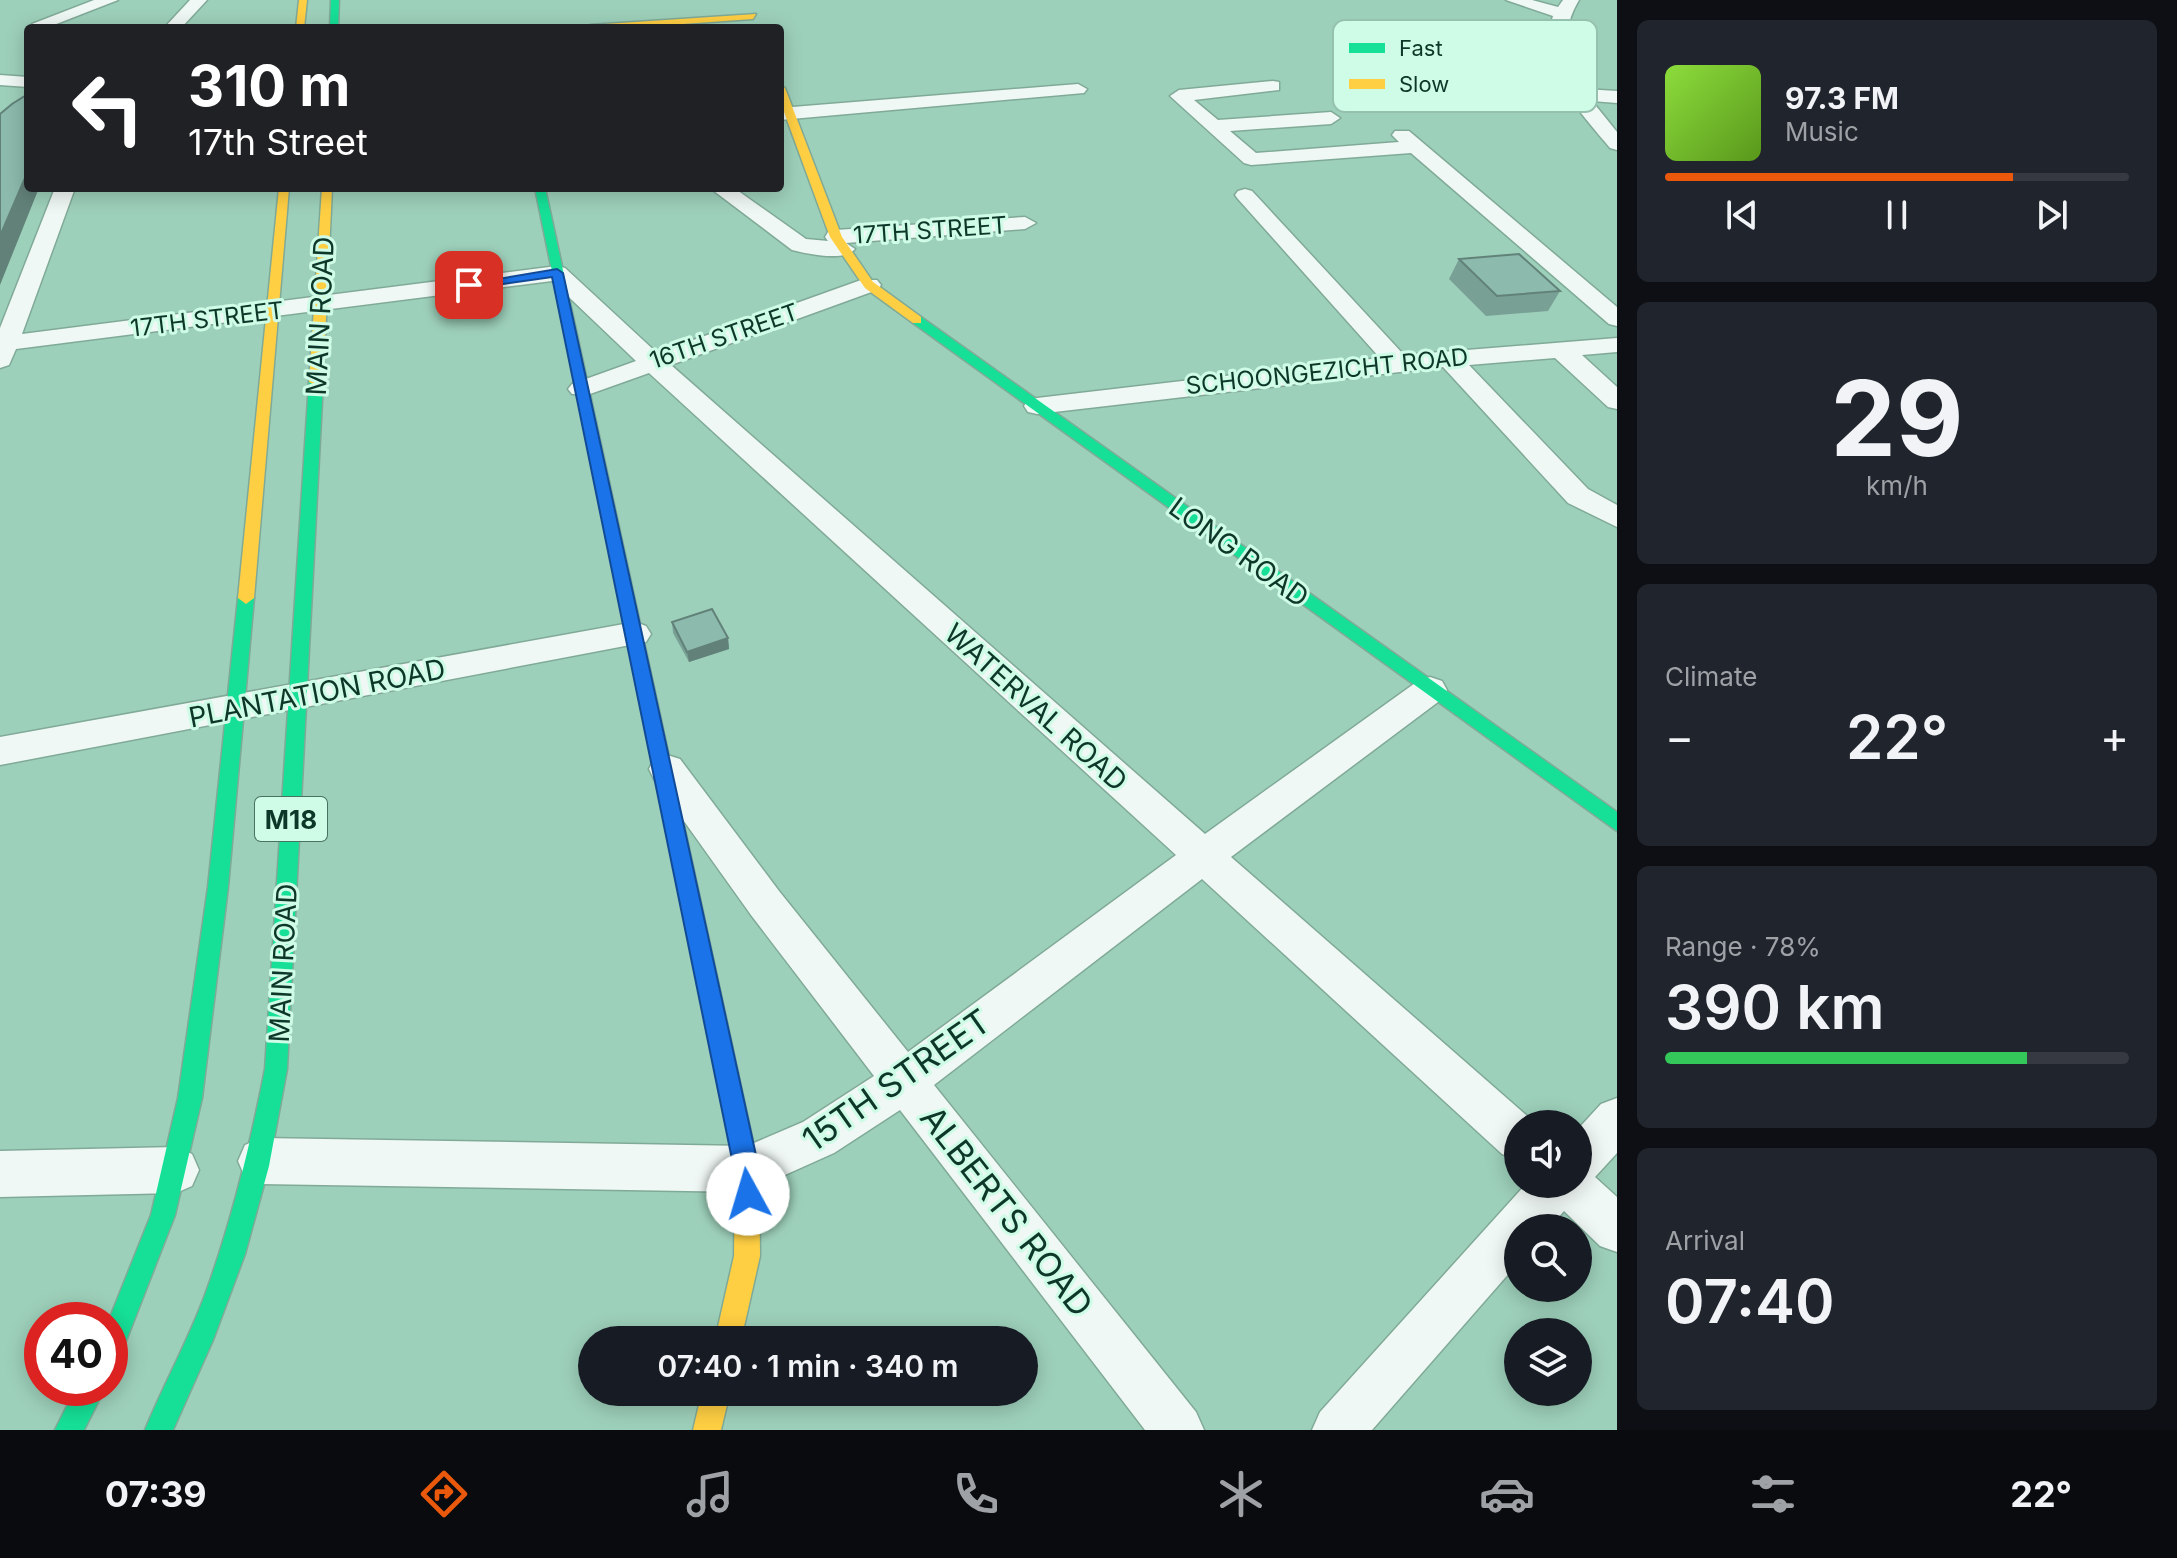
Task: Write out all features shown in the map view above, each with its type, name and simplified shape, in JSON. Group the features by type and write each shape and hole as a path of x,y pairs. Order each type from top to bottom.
{"main road":[{"path":"300,24 303,0"},
{"path":"334,24 335,0"},
{"path":"640,24 752,15"},
{"path":"785,114 840,243 866,282"},
{"name":"MAIN ROAD","path":"128,1306 150,1253 176,1170 196,1066 239,709 270,312 284,192"},
{"name":"MAIN ROAD","path":"159,1430 210,1321 238,1245 261,1161 276,1069 327,192"},
{"path":"541,192 747,1169 747,1256 731,1326"},
{"name":"LONG ROAD","path":"866,282 1617,823"},
{"path":"69,1430 82,1406"},
{"path":"707,1430 713,1406"}],"street":[{"path":"40,24 110,0"},
{"path":"176,24 199,0"},
{"path":"1514,0 1566,6"},
{"path":"0,80 24,82"},
{"path":"1273,86 1180,94 1251,159 1408,141 1617,319"},
{"path":"785,114 1078,89"},
{"path":"1597,96 1617,97"},
{"path":"1591,112 1617,144"},
{"path":"1212,126 1331,118"},
{"path":"2,350 63,192"},
{"path":"726,192 800,245 840,243"},
{"path":"1245,195 1398,363"},
{"name":"17TH STREET","path":"840,243 1025,223"},
{"name":"17TH STREET","path":"2,350 557,273"},
{"name":"WATERVAL ROAD","path":"557,273 651,361 1504,1125"},
{"name":"16TH STREET","path":"581,389 866,282"},
{"name":"SCHOONGEZICHT ROAD","path":"1037,406 1398,363 1617,345"},
{"path":"1559,348 1617,401"},
{"path":"1449,358 1578,496 1617,517"},
{"name":"PLANTATION ROAD","path":"0,751 635,634"},
{"name":"15TH STREET","path":"261,1161 747,1169 781,1158 813,1141 904,1078 1430,690"},
{"name":"ALBERTS ROAD","path":"663,762 765,903 1178,1430"},
{"path":"1592,1147 1617,1120"},
{"path":"0,1174 176,1170"},
{"path":"1338,1430 1545,1198"},
{"path":"1584,1198 1617,1229"}],"building":[{"path":"24,96 24,180 0,236 0,114"},
{"path":"1519,254 1560,291 1497,296 1459,259"},
{"path":"712,609 728,638 687,652 672,622"}],"traffic: fast":[{"path":"334,24 335,0"},
{"path":"541,192 727,1073"},
{"path":"917,320 1617,823"},
{"path":"159,1430 200,1340 232,1254 257,1166 276,1069 316,382"},
{"path":"128,1304 163,1215 190,1098 218,887 246,598"},
{"path":"69,1430 82,1406"}],"traffic: slow":[{"path":"300,24 303,0"},
{"path":"644,24 753,16"},
{"path":"784,99 836,237 869,285 917,320"},
{"path":"246,598 284,192"},
{"path":"316,382 327,192"},
{"path":"727,1073 747,1169 747,1256 731,1326"},
{"path":"707,1430 713,1406"}],"route":[{"path":"469,285 557,273 699,935 747,1169 748,1194"}]}
